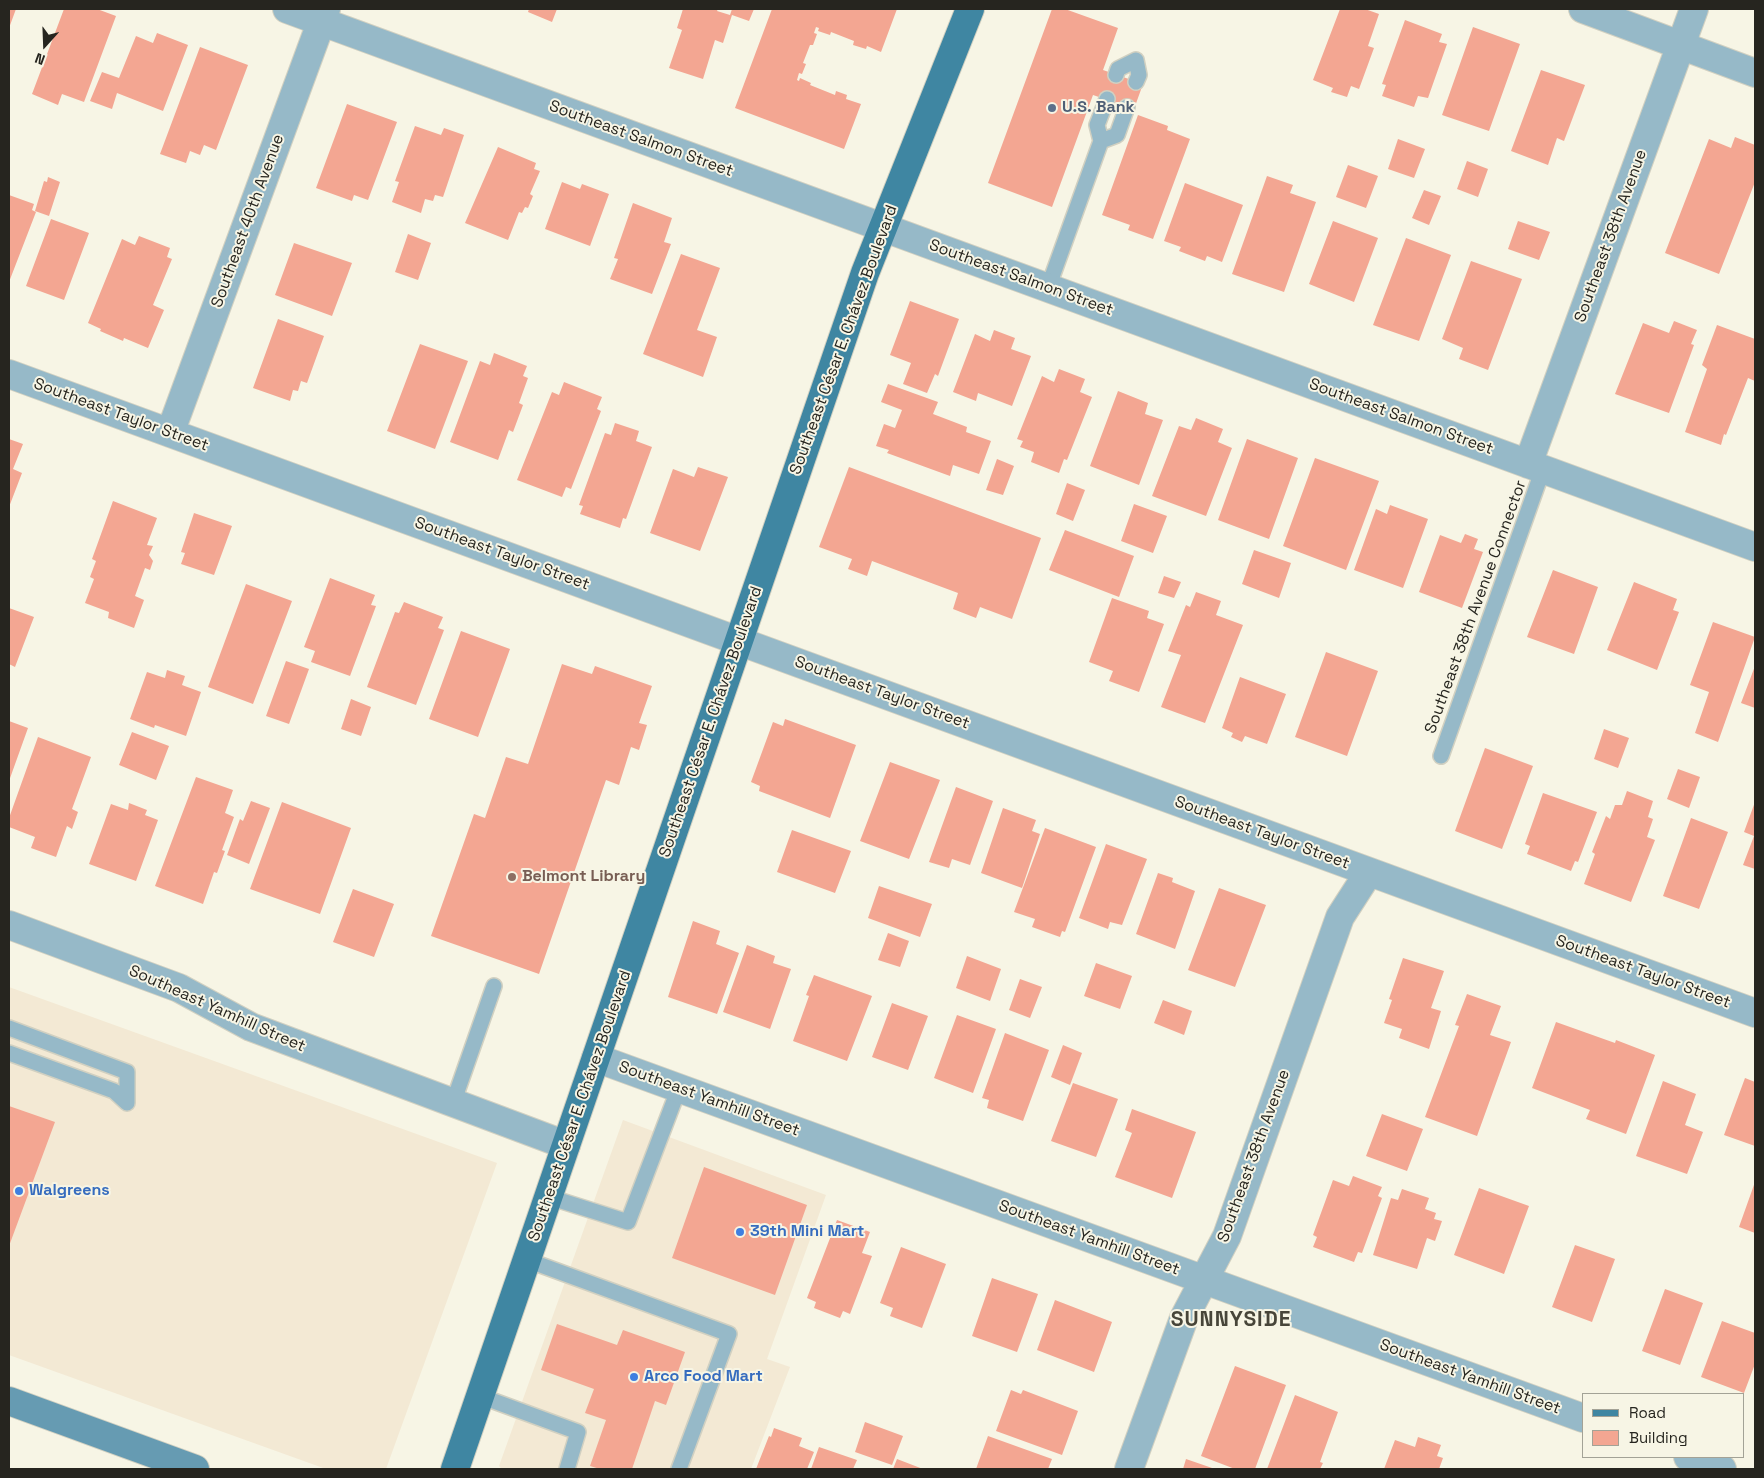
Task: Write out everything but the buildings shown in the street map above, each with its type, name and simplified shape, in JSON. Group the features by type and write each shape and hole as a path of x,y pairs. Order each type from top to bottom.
{"main road":[{"name":"Southeast César E. Chávez Boulevard","path":"455,1469 865,272 970,9"}],"street":[{"name":"Southeast Salmon Street","path":"287,9 324,15 883,227 1755,548"},
{"path":"1583,9 1755,73"},
{"name":"Southeast 38th Avenue","path":"1535,467 1694,9"},
{"name":"Southeast 40th Avenue","path":"170,433 324,15"},
{"name":"Southeast Taylor Street","path":"9,374 1755,1013"},
{"name":"Southeast 38th Avenue","path":"1129,1469 1184,1318 1227,1236 1340,917 1369,872"},
{"name":"Southeast Yamhill Street","path":"9,925 179,988 251,1027 566,1145"},
{"name":"Southeast Yamhill Street","path":"596,1058 1582,1418"},
{"path":"9,1401 195,1469"},
{"path":"1691,1458 1722,1469"}],"lane":[{"path":"1116,75 1118,69 1136,60 1139,75 1136,82"},
{"path":"1048,288 1100,141 1097,125 1107,100"},
{"path":"1100,141 1117,135 1127,107"},
{"name":"Southeast 38th Avenue Connector","path":"1441,756 1535,467"},
{"path":"453,1103 494,986"},
{"path":"9,1028 126,1072 127,1103 114,1090 9,1053"},
{"path":"549,1197 628,1222 679,1088"},
{"path":"527,1260 729,1334 679,1469"},
{"path":"480,1396 578,1432 567,1469"}],"shaded area":[{"path":"9,987 497,1163 386,1469 326,1469 9,1355"},
{"path":"623,1120 826,1195 767,1359 790,1367 751,1469 502,1469 499,1466"}],"place":[{"name":"U.S. Bank","path":"1052,108"},
{"name":"Belmont Library","path":"512,877"},
{"name":"Walgreens","path":"19,1191"},
{"name":"39th Mini Mart","path":"740,1232"},
{"name":"Arco Food Mart","path":"634,1377"}],"district":[{"name":"SUNNYSIDE","path":"1231,1320"}]}
